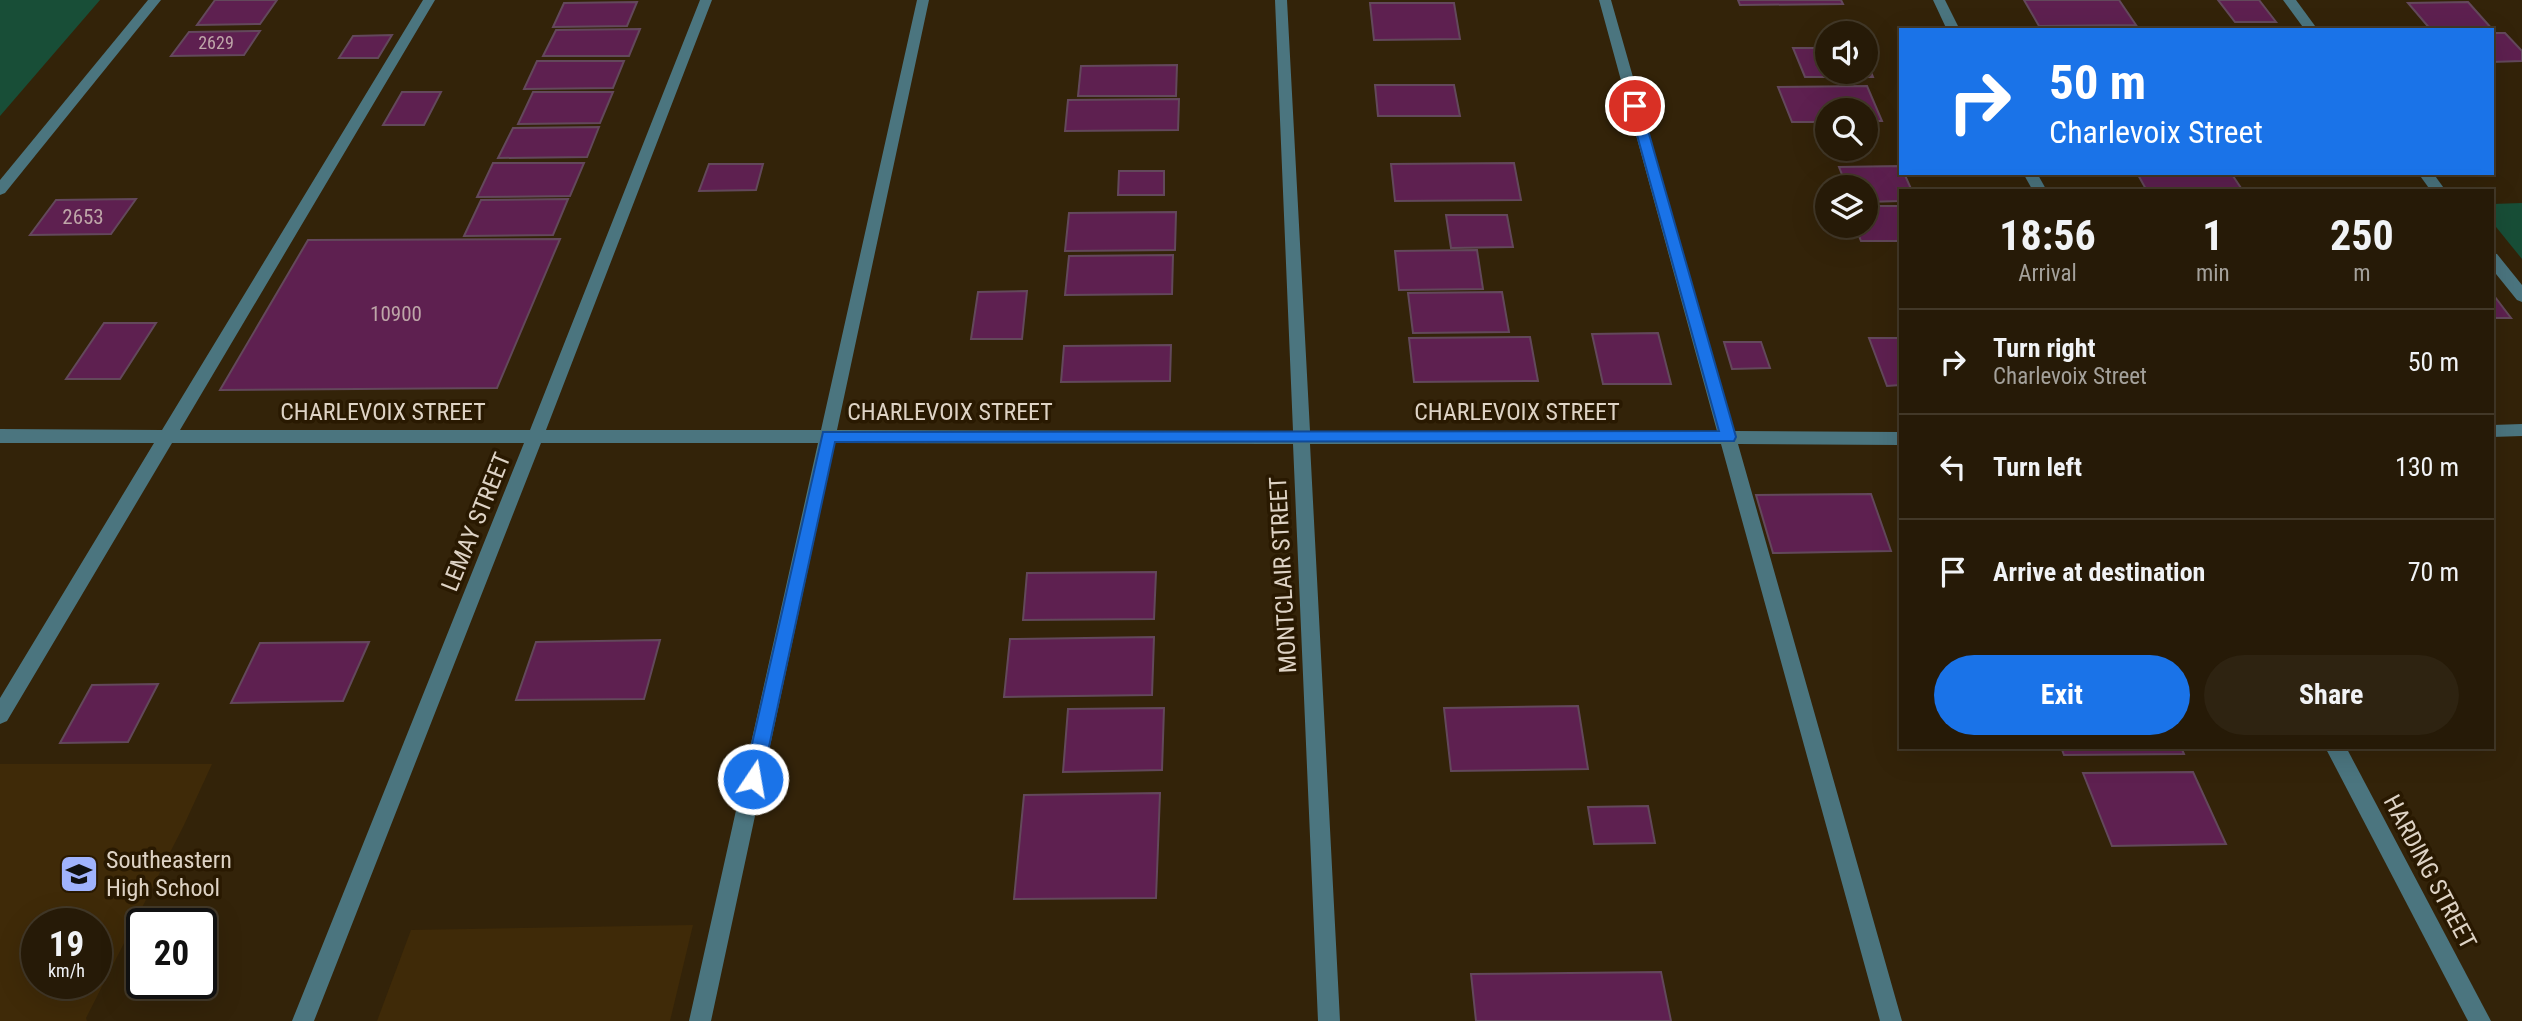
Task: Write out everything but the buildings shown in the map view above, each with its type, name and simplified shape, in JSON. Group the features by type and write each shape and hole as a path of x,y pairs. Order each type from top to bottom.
{"street":[{"path":"0,190 155,0"},
{"path":"0,715 429,0"},
{"name":"LEMAY STREET","path":"303,1021 536,437 706,0"},
{"path":"700,1021 923,0"},
{"name":"MONTCLAIR STREET","path":"1281,0 1329,1021"},
{"path":"1605,0 1891,1021"},
{"path":"1939,0 1953,28"},
{"path":"2289,0 2310,28"},
{"path":"2494,261 2522,296"},
{"path":"2494,431 2522,430"},
{"name":"CHARLEVOIX STREET","path":"0,436 1899,438"},
{"name":"HARDING STREET","path":"2336,749 2480,1021"}],"shaded area":[{"name":"Southeastern High School","path":"0,764 212,764 142,908 126,908 126,939 112,967 112,908 21,908 21,999 96,999 87,1021 0,1021"},
{"path":"693,925 670,1021 377,1021 411,930"}],"green space":[{"path":"0,0 100,0 0,116"},
{"path":"2522,203 2522,259 2494,224 2494,204"}],"place":[{"name":"Southeastern High School","path":"79,874"}],"route":[{"path":"753,779 828,436 1728,437 1635,106"}]}
